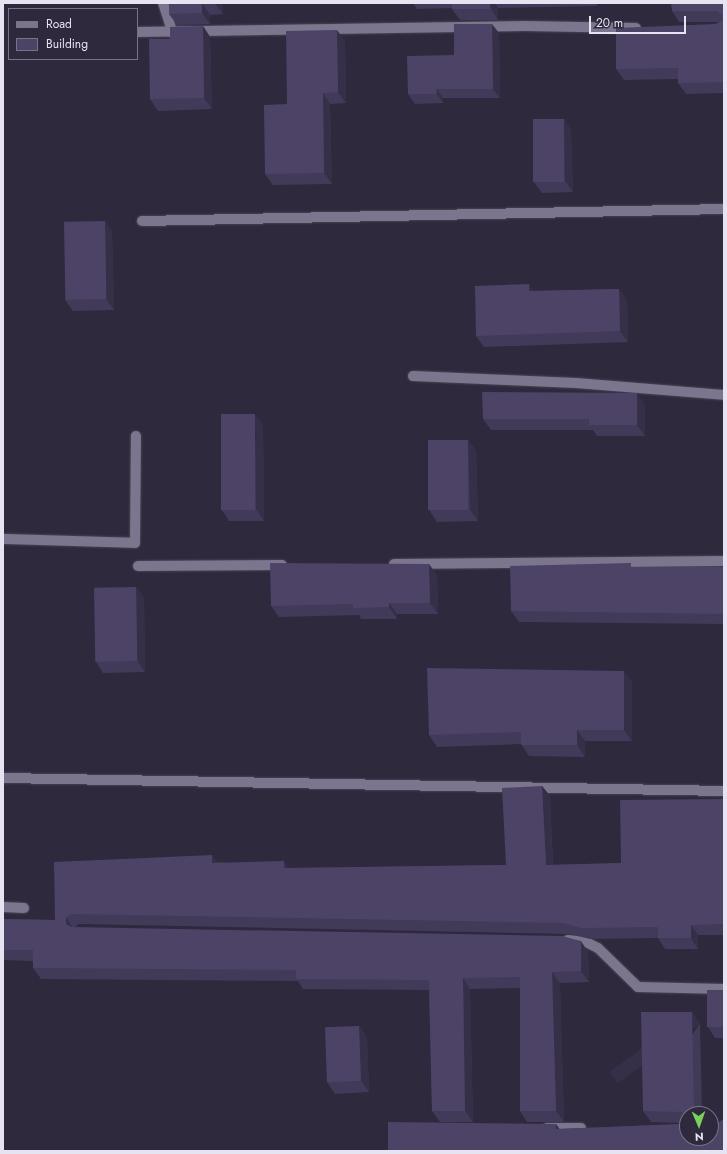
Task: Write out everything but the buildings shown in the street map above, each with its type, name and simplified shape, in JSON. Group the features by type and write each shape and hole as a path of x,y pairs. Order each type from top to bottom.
{"street":[{"path":"163,3 174,33"},
{"path":"138,32 174,33 525,26 644,28"},
{"path":"142,221 724,209"},
{"path":"413,376 576,383 724,395"},
{"path":"3,539 135,543 136,436"},
{"path":"384,564 724,561"},
{"path":"138,566 296,565"},
{"path":"3,778 724,791"},
{"path":"3,907 24,908"},
{"path":"554,940 586,942 598,948 638,987 724,989"},
{"path":"535,1128 591,1128"}]}
